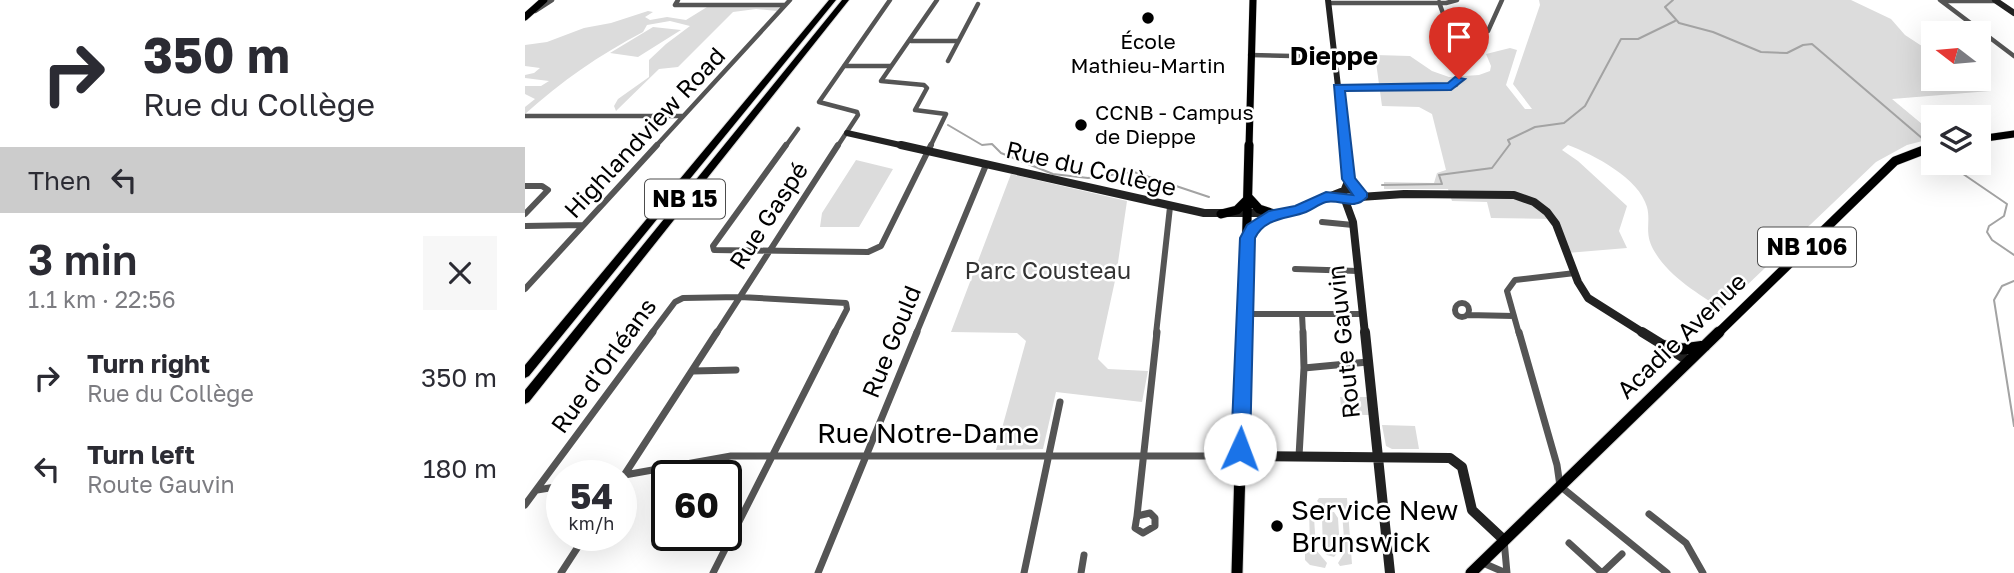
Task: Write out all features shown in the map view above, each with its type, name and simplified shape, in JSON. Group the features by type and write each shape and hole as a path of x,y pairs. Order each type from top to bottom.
{"highway":[{"name":"NB 15","path":"525,373 833,0"},
{"name":"NB 15","path":"525,398 846,0"}],"main road":[{"path":"525,17 544,0"},
{"path":"1237,573 1253,0"},
{"path":"1991,137 2014,134"},
{"name":"Acadie Avenue","path":"1471,573 1895,161 1921,151"},
{"path":"1221,214 1237,210 1249,198"},
{"path":"1249,198 1259,209 1274,214"},
{"path":"1247,238 1252,228 1274,214"},
{"path":"1664,346 1683,349 1705,346"}],"street":[{"path":"525,17 552,0"},
{"path":"678,0 675,5 785,5"},
{"name":"Highlandview Road","path":"525,289 790,0"},
{"path":"847,133 858,115 857,112 819,102 890,0"},
{"path":"798,129 713,246 718,252 875,250 881,246 946,114 915,110 927,88 924,85 881,83 937,0"},
{"path":"1357,195 1349,179 1328,1 1457,0"},
{"path":"1450,33 1488,31 1502,0"},
{"path":"1941,1 1996,1 2014,13"},
{"path":"1941,1 2014,57"},
{"path":"1338,87 1456,85 1459,79 1457,60 1439,2"},
{"path":"948,61 978,4"},
{"path":"911,41 958,41"},
{"path":"1251,55 1336,57"},
{"path":"844,66 890,66"},
{"path":"525,116 683,116"},
{"name":"Rue du Collège","path":"847,133 1170,207 1221,214 1274,214 1299,210 1326,197 1343,195 1514,195 1530,199 1544,207 1554,219 1575,273 1589,300 1689,361"},
{"name":"Rue Gaspé","path":"633,460 847,133"},
{"name":"Rue Gould","path":"818,573 986,165"},
{"path":"1343,195 1349,179"},
{"path":"525,186 542,186 548,190 525,214"},
{"name":"Route Gauvin","path":"1343,195 1353,223 1390,573"},
{"name":"Route Gauvin","path":"1353,223 1357,195"},
{"path":"1137,516 1170,207"},
{"path":"1322,222 1353,223"},
{"path":"525,226 583,225"},
{"path":"1295,269 1358,271"},
{"path":"1575,273 1515,279 1507,291 1557,465 1560,486 1667,573"},
{"name":"Rue d'Orléans","path":"525,505 669,307 683,298 740,297 846,303 847,309 772,456"},
{"path":"1245,314 1363,314"},
{"path":"1299,456 1304,368 1301,314"},
{"path":"1467,314 1514,316"},
{"path":"1304,368 1368,362"},
{"path":"693,371 737,370"},
{"path":"1024,573 1060,402"},
{"name":"Rue Notre-Dame","path":"637,474 731,456 1240,456"},
{"path":"713,573 772,456"},
{"path":"1240,456 1445,456 1454,459 1465,475 1472,510 1504,540 1506,573"},
{"path":"1557,465 1574,473"},
{"path":"537,490 546,489"},
{"path":"1649,514 1686,543 1703,573"},
{"path":"1569,543 1602,573 1622,554"},
{"path":"561,573 575,551"},
{"path":"1081,573 1084,555"},
{"path":"1481,563 1494,565 1506,573"}],"green space":[{"path":"1539,0 1851,0 1891,19 1905,35 1921,45 1921,91 1990,91 1892,99 1921,123 1921,141 1907,145 1876,162 1722,309 1684,283 1659,259 1649,237 1647,207 1635,186 1602,161 1568,145 1562,150 1578,161 1627,206 1619,231 1627,248 1567,253 1554,219 1491,218 1487,202 1452,201 1448,189 1384,189 1384,182 1434,183 1437,173 1446,170 1432,114 1419,107 1382,106 1375,55 1410,56 1432,71 1449,77 1479,75 1490,71 1491,66 1486,54 1510,48 1517,50 1506,85 1525,109 1532,109 1513,84 1540,5"},
{"path":"707,7 781,7 777,11 756,9 733,12 678,67 659,69 616,111 614,106 618,99 649,77 649,60 690,26 670,21 647,25 643,32 581,69 525,114 525,107 535,99 525,94 525,86 541,86 549,81 525,78 525,75 540,68 525,66 525,45 547,42 584,28 648,11 653,12 645,17 650,20 667,17 686,20"},
{"path":"653,27 681,30 638,57 610,53"},
{"path":"856,160 893,169 859,227 820,227 822,213"},
{"name":"Parc Cousteau","path":"1011,174 1127,201 1116,276 1098,359 1108,369 1148,371 1142,402 1056,392 1043,449 996,450 1026,341 1017,333 951,332"},
{"path":"1340,397 1368,397 1369,415 1342,415"},
{"path":"1382,425 1415,426 1419,449 1392,449 1386,446"},
{"path":"1319,498 1347,498 1352,564 1340,566 1338,563 1345,552 1342,512 1333,505 1323,507 1317,501"},
{"path":"1313,504 1319,509 1314,517 1316,550 1327,563 1325,568 1310,565 1305,560 1305,551 1310,550 1309,506"},
{"path":"1327,512 1334,512 1338,518 1340,550 1334,557 1327,555 1323,549 1322,518"}],"waterway":[{"path":"1673,0 1665,7 1679,23 1713,32 1761,52 1787,53 1803,45 1812,44 1921,137"},
{"path":"1382,185 1442,184 1439,175 1492,168 1510,144 1508,140 1535,127 1564,123 1585,106 1621,39 1638,39 1675,21"},
{"path":"948,125 982,145 992,144 1001,153 1053,174 1088,178 1134,172 1209,197"},
{"path":"1965,175 2007,204 2004,216 1989,226 1987,232 1992,240 2014,255"},
{"path":"2014,281 2002,286 1994,300 2014,426"}],"place":[{"name":"École Mathieu-Martin","path":"1148,18"},
{"name":"CCNB - Campus de Dieppe","path":"1081,125"},
{"name":"Service New Brunswick","path":"1277,526"}],"district":[{"name":"Dieppe","path":"1334,56"}],"route":[{"path":"1240,449 1247,238 1252,228 1274,214 1299,210 1326,197 1350,201 1360,197 1349,179 1338,87 1451,87 1456,85 1459,79"}]}
